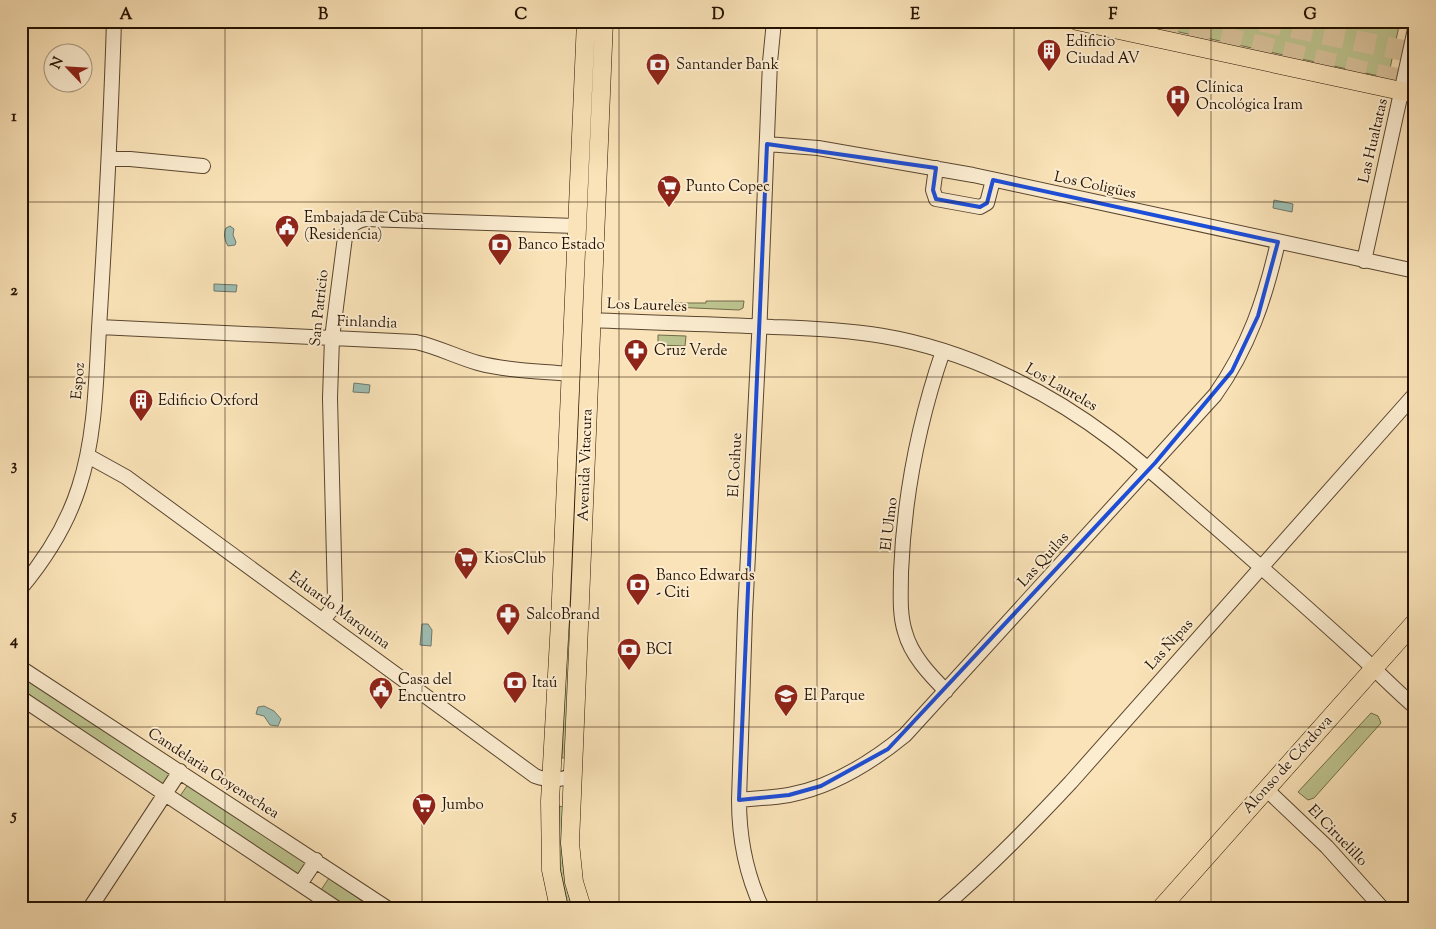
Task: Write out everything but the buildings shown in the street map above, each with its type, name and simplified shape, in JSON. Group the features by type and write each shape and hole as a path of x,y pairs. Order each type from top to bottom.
{"main road":[{"name":"Avenida Vitacura","path":"559,908 551,870 551,780 560,621 586,21"},
{"name":"Avenida Vitacura","path":"582,908 574,882 570,856 604,21"},
{"path":"1078,21 1408,92"},
{"path":"575,246 583,263 581,300 583,310 592,320"},
{"name":"Alonso de Córdova","path":"1165,906 1415,622"}],"street":[{"name":"Espoz","path":"21,588 36,570 61,530 79,489 88,456 99,327 109,160 114,21"},
{"name":"El Coihue","path":"762,908 757,898 744,852 738,800 770,62 774,21"},
{"name":"Las Hualtatas","path":"1364,260 1408,92 1415,29"},
{"name":"Los Coligües","path":"767,144 818,148 936,168 1415,271"},
{"path":"109,160 130,159 203,166"},
{"path":"936,168 933,190 936,199 980,207 987,203 993,180"},
{"name":"San Patricio","path":"323,620 332,609 335,599 330,398 332,338 347,230 355,222 365,219 576,226"},
{"name":"Las Quilas","path":"738,800 789,795 821,786 881,754 905,735 1215,395 1232,371 1258,316 1269,283 1278,242"},
{"name":"Los Laureles","path":"592,320 760,326 884,336 943,351 977,363 1010,378 1074,413 1149,469 1374,668 1415,707"},
{"name":"Finlandia","path":"99,327 416,342 434,346 498,368 570,374"},
{"name":"El Ulmo","path":"943,351 926,410 913,472 902,544 901,615 905,634 913,651 946,691"},
{"name":"Las Ñipas","path":"942,908 1018,839 1071,782 1415,394"},
{"name":"Eduardo Marquina","path":"88,456 130,480 535,776 551,780"},
{"name":"Candelaria Goyenechea","path":"21,668 387,908"},
{"path":"21,698 336,908"},
{"path":"90,908 180,772"},
{"path":"551,780 563,779 573,775"},
{"name":"El Ciruelillo","path":"1266,789 1327,847 1382,908"},
{"path":"300,884 316,860"}],"highlighted area":[{"path":"767,144 936,168 933,190 936,199 980,207 987,203 993,180 1278,242 1258,316 1232,371 1155,463 888,749 821,786 789,795 739,800"}],"green space":[{"path":"1129,21 1400,21 1388,78"},
{"path":"706,301 744,301 743,308 739,310 672,307 668,303 706,303"},
{"path":"658,335 686,336 685,346 658,345"},
{"path":"580,345 585,346 566,758 562,758"},
{"path":"21,672 172,774 163,787 21,691"},
{"path":"1371,713 1378,716 1381,723 1314,798 1308,800 1298,792"},
{"path":"189,783 315,868 307,881 180,796"},
{"path":"559,806 563,807 562,845 564,871 573,908 569,908 568,905 560,868"},
{"path":"329,878 372,908 346,908 321,890"}],"water":[{"path":"1274,200 1293,204 1292,212 1273,208"},
{"path":"230,226 234,229 233,235 236,242 235,245 228,246 225,240 225,233 226,228"},
{"path":"214,284 237,285 236,292 214,291"},
{"path":"354,383 370,385 369,393 353,392"},
{"path":"422,624 428,624 432,630 431,646 420,645"},
{"path":"264,706 274,711 281,719 278,726 270,725 264,716 256,714 258,707"}],"tunnel":[{"path":"1159,21 1370,73 1415,82"},
{"path":"1261,21 1415,53"}],"place":[{"name":"Edificio Ciudad AV","path":"1049,72"},
{"name":"Santander Bank","path":"658,86"},
{"name":"Clínica Oncológica Iram","path":"1178,118"},
{"name":"Punto Copec","path":"669,208"},
{"name":"Embajada de Cuba (Residencia)","path":"287,248"},
{"name":"Banco Estado","path":"500,266"},
{"name":"Cruz Verde","path":"636,372"},
{"name":"Edificio Oxford","path":"141,422"},
{"name":"KiosClub","path":"466,580"},
{"name":"Banco Edwards - Citi","path":"638,606"},
{"name":"SalcoBrand","path":"508,636"},
{"name":"BCI","path":"629,671"},
{"name":"Itaú","path":"515,704"},
{"name":"Casa del Encuentro","path":"381,710"},
{"name":"El Parque","path":"786,717"},
{"name":"Jumbo","path":"424,826"}]}
